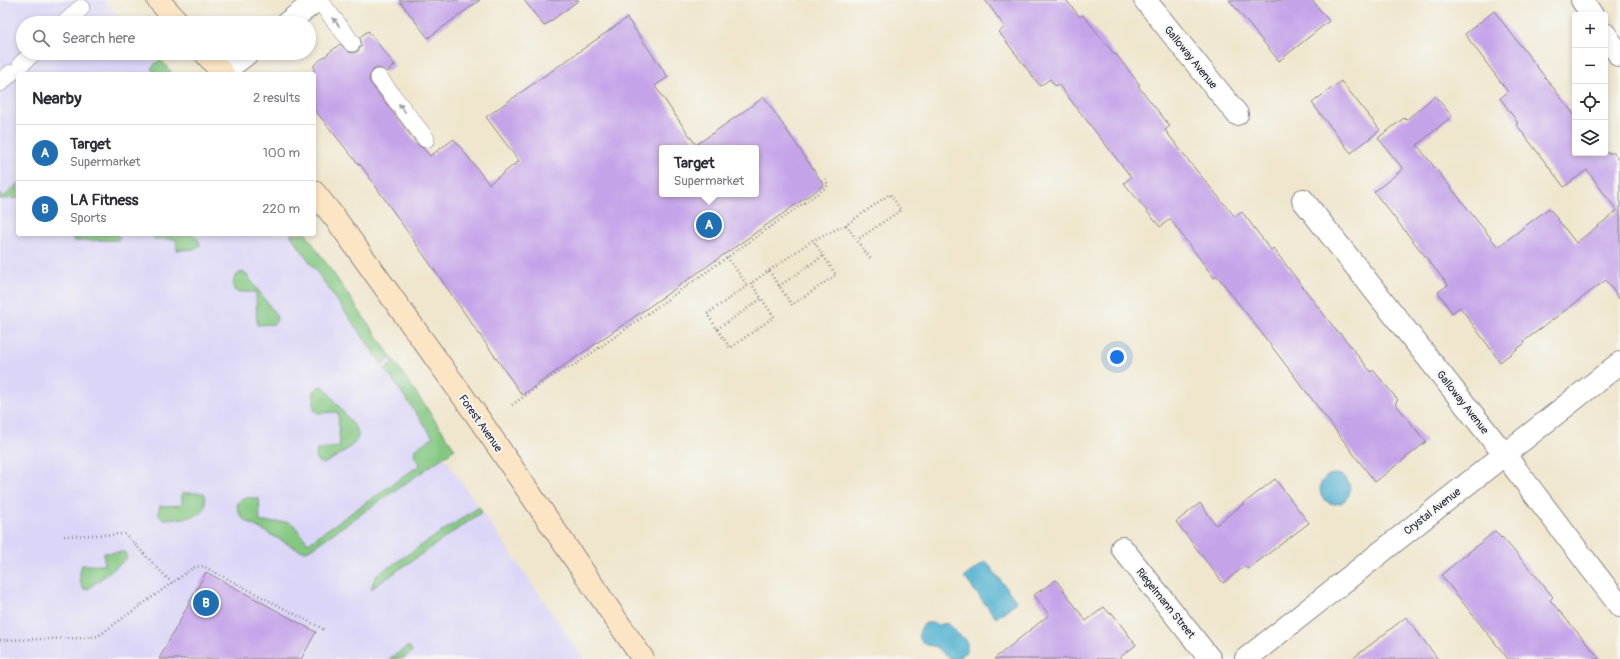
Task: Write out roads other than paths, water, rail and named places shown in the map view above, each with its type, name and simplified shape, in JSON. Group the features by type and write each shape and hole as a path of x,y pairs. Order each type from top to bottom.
{"main road":[{"path":"158,0 172,16"},
{"path":"211,60 222,72"},
{"name":"Forest Avenue","path":"316,194 335,218 475,413 643,659"}],"street":[{"path":"296,16 318,0"},
{"name":"Galloway Avenue","path":"1144,0 1237,114"},
{"path":"1582,0 1590,12"},
{"path":"1608,38 1620,56"},
{"path":"224,72 239,60"},
{"name":"Galloway Avenue","path":"1303,200 1504,454 1620,606"},
{"name":"Crystal Avenue","path":"1246,659 1620,363"},
{"name":"Riegelmann Street","path":"1122,548 1210,659"}],"lane":[{"path":"318,0 352,43"},
{"path":"73,16 82,8"},
{"path":"379,78 426,139"}],"water":[{"path":"1335,474 1346,478 1350,489 1346,500 1335,504 1324,500 1320,489 1324,478"},
{"path":"986,561 1017,602 996,618 964,577"},
{"path":"926,623 950,625 966,640 967,647 962,656 951,659 936,647 924,644 920,639 919,633"}],"place":[{"name":"Target","path":"709,225"},
{"name":"LA Fitness","path":"206,603"}]}
